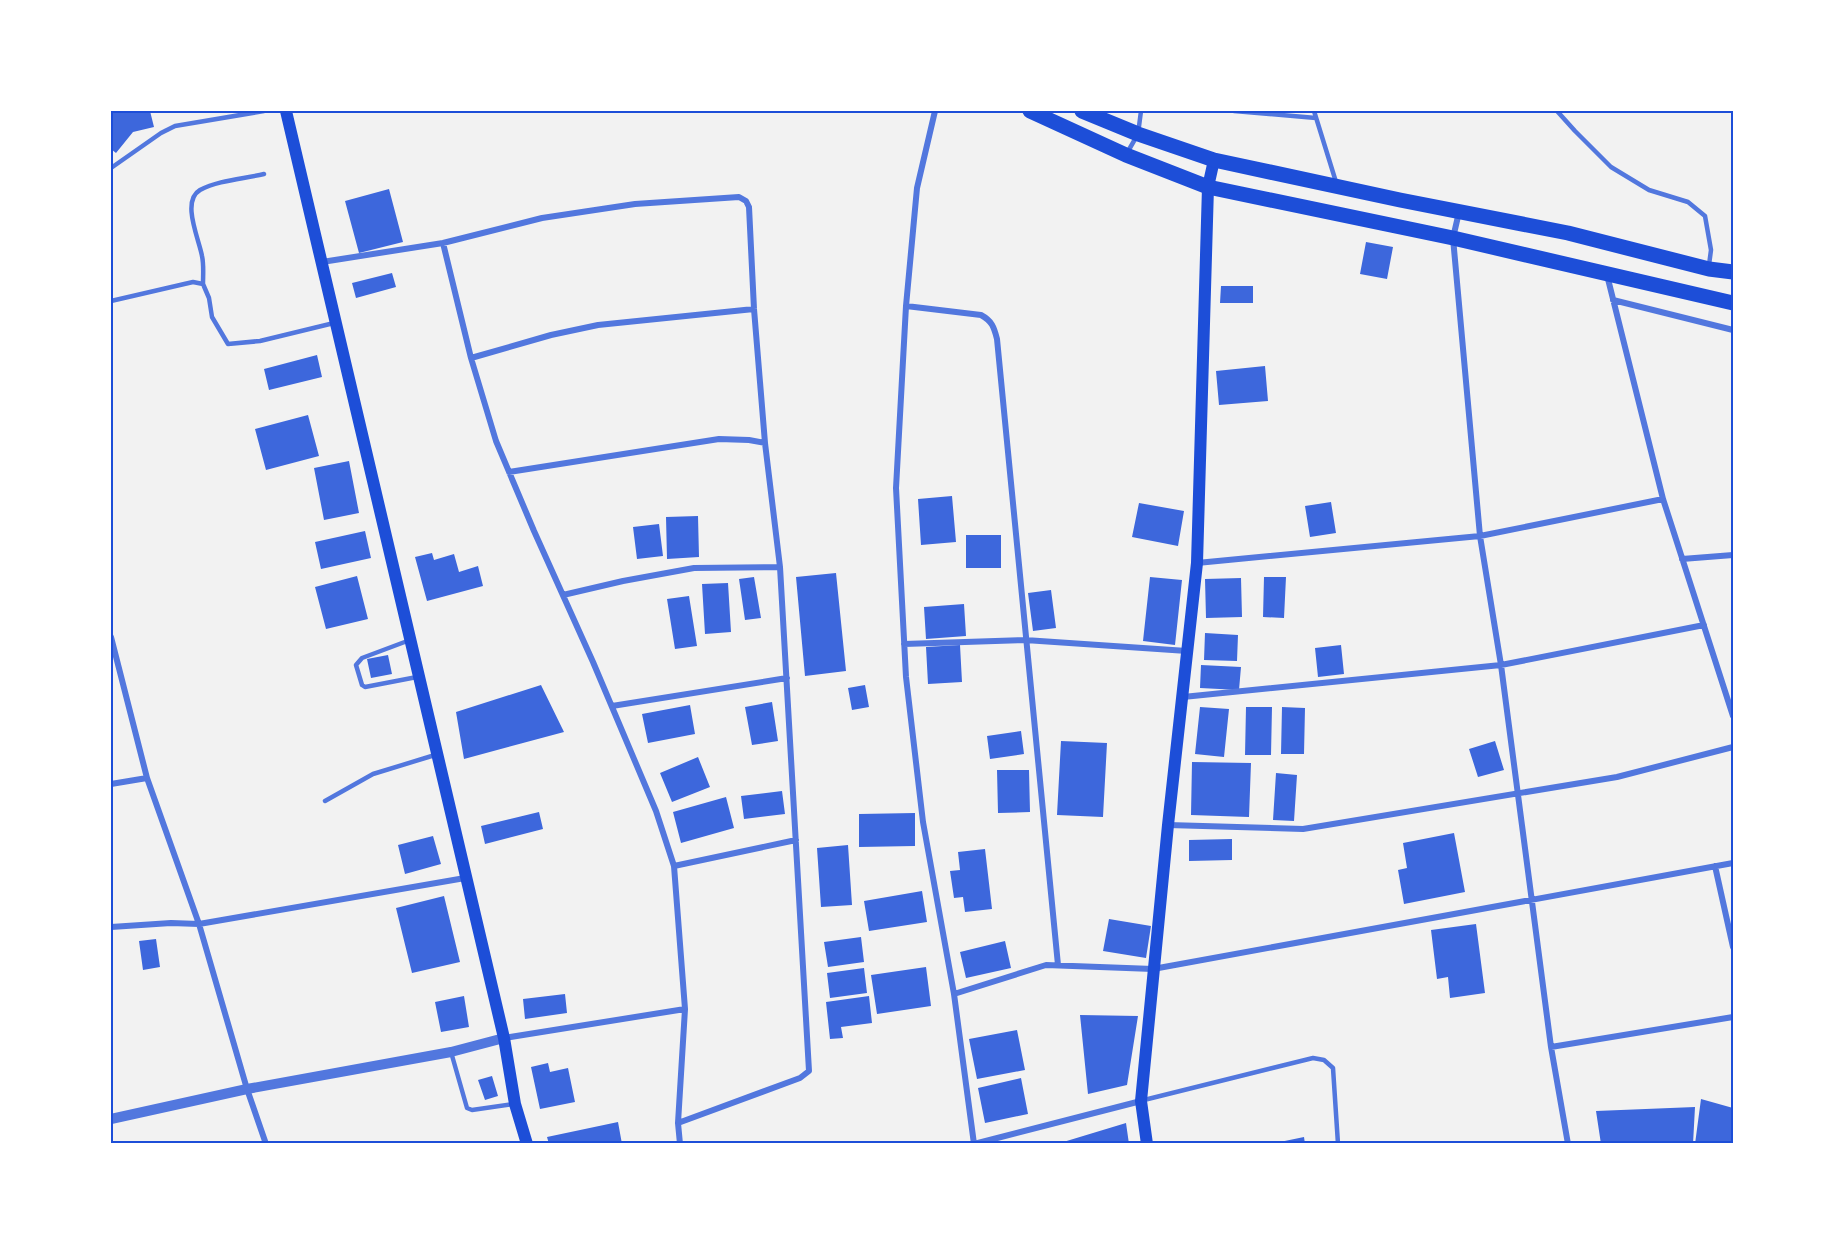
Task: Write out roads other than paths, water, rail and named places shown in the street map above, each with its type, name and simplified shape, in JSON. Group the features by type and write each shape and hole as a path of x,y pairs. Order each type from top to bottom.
{"main road":[{"path":"286,111 504,1038 514,1104 526,1144"},
{"path":"1030,111 1126,155 1208,188 1454,238 1733,303"},
{"path":"1082,111 1138,134 1214,160 1568,233 1709,269 1733,272"},
{"path":"1147,1144 1141,1101 1197,563 1208,188 1214,160"},
{"path":"1702,296 1709,269"}],"street":[{"path":"935,111 917,188 906,306 896,488 906,677 923,822 954,994 974,1144 1141,1101"},
{"path":"322,262 443,243 542,218 635,204 739,197 746,201 749,207 754,309 765,443 780,567 809,1071 800,1078 678,1123"},
{"path":"1459,212 1454,238 1480,536 1501,664 1551,1047 1568,1144"},
{"path":"443,243 471,358 496,441 656,810 674,866 685,1009 678,1123 680,1144"},
{"path":"1607,275 1663,499 1733,717"},
{"path":"1613,300 1733,331"},
{"path":"906,306 981,315 994,325 1058,965"},
{"path":"471,358 551,335 598,325 754,309"},
{"path":"509,472 719,439 765,443"},
{"path":"1197,563 1480,536 1663,499"},
{"path":"1682,559 1733,555"},
{"path":"563,595 694,568 780,567"},
{"path":"1183,697 1501,664 1704,625"},
{"path":"111,637 147,777 199,924 246,1089 266,1144"},
{"path":"904,644 1025,640 1187,651"},
{"path":"612,706 787,678"},
{"path":"1168,825 1303,829 1617,777 1733,747"},
{"path":"111,784 147,777"},
{"path":"674,866 796,840"},
{"path":"954,994 1046,965 1154,969 1733,863"},
{"path":"1715,866 1733,947"},
{"path":"111,927 171,923 199,924 465,878"},
{"path":"111,1119 246,1089 451,1052 504,1038 685,1009"},
{"path":"1551,1047 1733,1017"}],"lane":[{"path":"111,168 161,133 175,126 264,111"},
{"path":"1126,155 1138,134 1141,111"},
{"path":"1234,111 1316,118"},
{"path":"1314,111 1338,187"},
{"path":"1557,111 1611,167 1649,189 1688,202 1705,216 1711,250 1709,269"},
{"path":"264,174 216,184 198,191 191,200 191,214 203,259 202,284 209,298 212,317 228,344 260,341 336,323"},
{"path":"111,301 193,282 202,284"},
{"path":"411,640 362,658 356,664 362,685 365,687 420,677"},
{"path":"325,801 373,774 436,754"},
{"path":"451,1052 467,1108 472,1110 514,1104"},
{"path":"1141,1101 1312,1058 1324,1060 1332,1068 1338,1144"}]}
